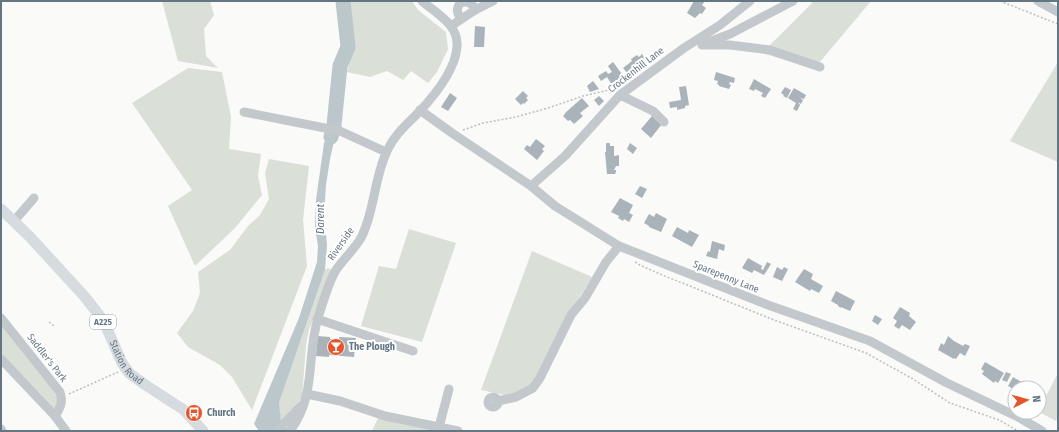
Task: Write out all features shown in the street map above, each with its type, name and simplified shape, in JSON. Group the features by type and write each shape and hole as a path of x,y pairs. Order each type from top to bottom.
{"main road":[{"name":"Station Road","path":"1,209 85,297 99,316 126,369 144,384 184,410 203,431"}],"street":[{"path":"422,1 451,26 475,10 493,1"},
{"name":"Crockenhill Lane","path":"531,186 565,156 620,95 691,43 720,25 750,1"},
{"path":"702,45 730,34 793,1"},
{"path":"1038,1 1058,12"},
{"path":"462,18 459,16 457,10 461,2 469,2 475,10"},
{"name":"Riverside","path":"290,430 298,419 306,398 317,319 335,272 361,237 369,217 386,152 396,134 420,110 441,83 453,64 457,46 455,34 451,26"},
{"path":"691,43 702,45 730,45 770,50 820,67"},
{"path":"620,95 652,111 664,122"},
{"name":"Sparepenny Lane","path":"420,110 452,134 531,186 555,206 619,246 768,305 870,341 947,383 1018,417 1042,431"},
{"path":"244,112 340,131 386,152"},
{"path":"14,221 34,198"},
{"path":"498,401 516,397 533,388 540,378 571,315 585,298 606,262 619,246"},
{"name":"Saddler's Park","path":"1,318 60,392 62,402 61,408 55,416"},
{"path":"317,319 413,351"},
{"path":"1,358 55,416 66,431"},
{"path":"439,427 449,389"},
{"path":"277,431 306,398 340,401 385,416 458,431"}],"path":[{"path":"1000,1 1058,24"},
{"path":"452,134 483,123 516,117 583,96 609,90 620,95"},
{"path":"634,262 767,317 866,354 913,380 950,403 999,420 1018,431"},
{"path":"49,322 54,326"},
{"path":"61,397 126,369"}],"shaded area":[{"path":"162,1 210,1 214,15 204,29 206,56 218,68 178,61"},
{"path":"348,1 412,1 418,10 446,32 448,49 437,72 428,83 411,71 403,80 387,71 370,77 347,72 354,44"},
{"path":"814,1 871,1 814,69 762,53"},
{"path":"1058,62 1058,162 1010,141"},
{"path":"188,68 222,72 231,117 229,149 261,154 258,176 262,195 235,228 195,266 168,206 192,190 132,103"},
{"path":"269,159 309,166 303,220 307,266 252,410 232,377 220,365 188,347 177,333 193,311 200,293 198,272 230,250 248,226 260,215 269,199 265,173"},
{"path":"409,229 456,243 422,342 361,326 379,266 396,269"},
{"path":"532,251 592,277 560,329 537,379 523,391 509,396 481,390"},
{"path":"328,268 332,270 309,330 306,345 302,398 282,423 280,418 279,403 325,270"},
{"path":"1,322 58,395 59,404 55,409 51,408 1,354"},
{"path":"1057,375 1058,417 1056,421 1047,416 1047,394"},
{"path":"378,418 441,431 372,431"}],"water":[{"path":"331,116 338,118 338,132 335,137 330,159 326,185 324,214 327,245 325,270 279,403 281,422 289,431 259,431 254,424 299,318 317,262 318,246 315,228 316,200 324,143 330,132"}],"building":[{"path":"694,1 705,1 702,5 706,8 702,14 700,13 695,18 687,13"},
{"path":"475,26 485,27 484,47 474,47"},
{"path":"642,54 646,60 628,74 623,68 632,61 631,59 637,55 639,57"},
{"path":"613,62 624,77 612,85 607,77 601,81 598,76 606,71 608,74 612,72 608,66"},
{"path":"716,72 735,78 734,83 730,82 729,84 731,85 729,89 717,84 718,81 714,80"},
{"path":"754,79 771,89 765,98 761,96 763,93 755,89 754,91 749,89"},
{"path":"593,81 599,89 590,92 587,86"},
{"path":"686,86 689,105 685,106 685,108 677,110 677,107 670,108 669,102 681,100 679,87"},
{"path":"785,87 791,90 787,98 781,93"},
{"path":"794,88 806,95 804,99 800,98 803,100 801,104 798,102 800,105 797,111 793,109 796,103 788,98"},
{"path":"523,91 528,96 526,98 528,100 521,105 515,99"},
{"path":"450,93 457,98 448,111 441,107"},
{"path":"599,96 604,101 599,106 594,100"},
{"path":"582,98 589,106 580,113 583,116 574,124 563,116"},
{"path":"652,116 662,124 651,138 641,129"},
{"path":"536,139 545,146 542,149 544,151 537,160 524,149 527,145 530,147"},
{"path":"606,143 610,143 610,146 614,146 614,156 619,155 619,166 616,166 614,170 616,170 615,174 607,174 605,152"},
{"path":"630,143 637,148 633,154 627,149"},
{"path":"640,186 647,189 642,198 635,194"},
{"path":"620,198 633,205 629,213 633,215 629,222 624,219 623,221 618,218 619,216 611,212"},
{"path":"656,213 667,219 661,232 644,223 649,214 654,217"},
{"path":"677,227 688,233 689,230 699,235 692,247 672,236"},
{"path":"712,241 725,245 724,251 719,249 717,259 706,256 708,251 710,252"},
{"path":"748,258 762,266 761,269 763,270 767,262 771,264 764,275 754,270 752,273 742,268"},
{"path":"777,267 782,270 784,267 788,269 782,281 773,277"},
{"path":"804,269 813,274 811,279 823,286 819,293 811,289 810,291 795,282"},
{"path":"836,291 855,301 850,311 841,308 831,301"},
{"path":"900,307 910,313 909,316 916,322 910,330 902,325 899,329 894,326 897,321 893,318"},
{"path":"875,315 882,319 878,325 872,321"},
{"name":"The Plough","path":"317,336 330,337 330,339 339,339 339,337 356,338 354,357 329,355 329,357 316,356"},
{"path":"948,336 963,346 965,344 970,346 965,356 960,353 956,359 954,359 938,350 941,343 944,345"},
{"path":"985,362 1004,373 998,383 995,381 994,383 982,374 984,371 981,369"},
{"path":"1006,372 1011,374 1007,382 1002,380"},
{"path":"1013,377 1018,380 1011,380"}],"waterway":[{"name":"Darent","path":"331,137 334,125 340,66 348,47 343,1"}],"place":[{"name":"The Plough","path":"336,347"},
{"name":"Church","path":"194,413"}]}
